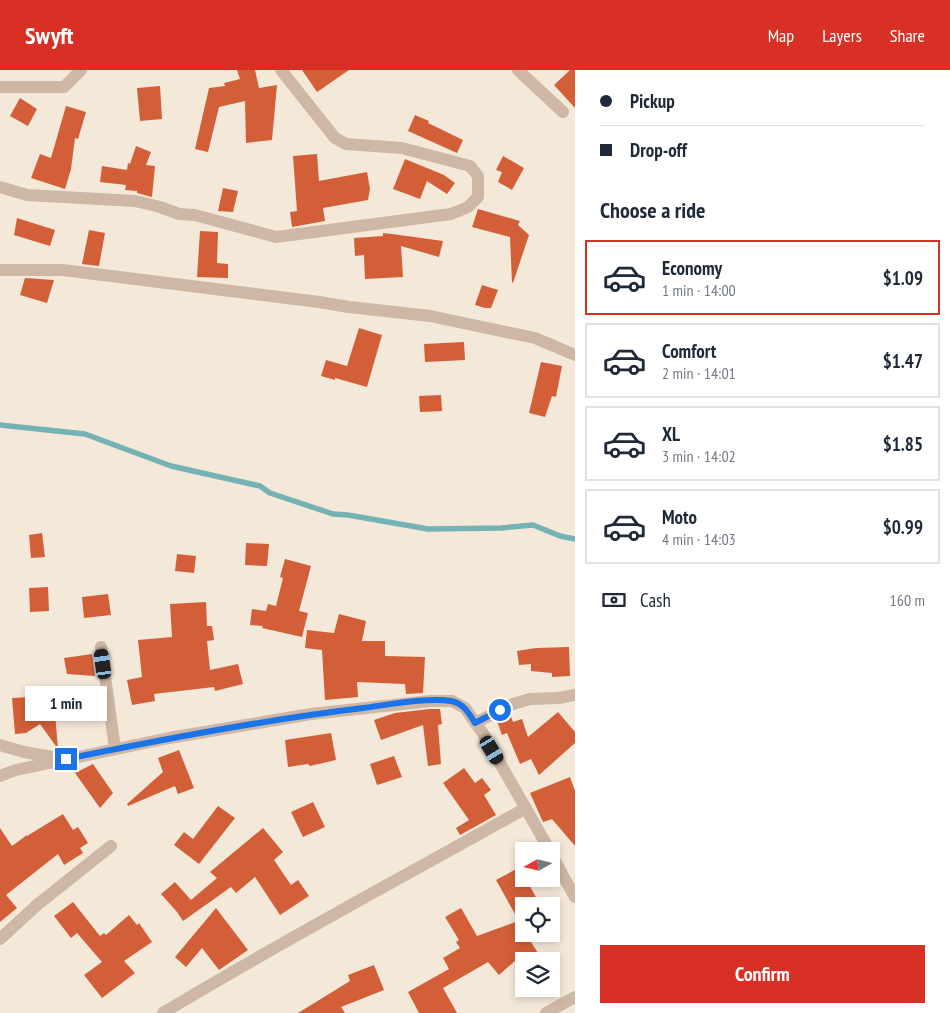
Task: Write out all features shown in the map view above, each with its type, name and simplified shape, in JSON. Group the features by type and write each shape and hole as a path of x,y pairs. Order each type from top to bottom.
{"street":[{"path":"0,87 64,87 82,70"},
{"path":"0,187 27,194 135,201 180,214 195,214 276,237 451,214 468,208 478,197 478,176 470,166 402,148 346,144 335,138 281,70"},
{"path":"518,70 563,112"},
{"path":"0,270 63,270 319,302 349,308 430,316 534,338 575,355"},
{"path":"101,647 115,749"},
{"path":"475,723 513,704 530,699 559,698 575,694"},
{"path":"0,776 16,770 169,738 311,714 430,700 452,701 465,708 475,723 545,842"},
{"path":"0,745 24,752 66,759"},
{"path":"163,1013 243,965 526,808"},
{"path":"0,940 37,904 111,846"},
{"path":"560,870 575,898"},
{"path":"546,1013 575,998"}],"building":[{"path":"237,70 255,70 259,88 277,85 272,140 246,143 245,101 219,107 208,152 195,149 209,88 225,86 224,83 240,79"},
{"path":"302,70 349,70 317,92"},
{"path":"570,70 575,70 575,108 554,85"},
{"path":"160,86 162,119 140,121 137,88"},
{"path":"20,98 37,109 28,126 10,116"},
{"path":"66,106 86,112 78,139 75,138 71,169 65,189 31,178 40,154 51,158"},
{"path":"415,115 463,140 457,153 408,131"},
{"path":"136,146 151,152 146,165 155,166 152,197 137,193 137,191 125,190 126,185 100,182 102,166 127,170 128,163 130,164"},
{"path":"317,154 319,181 367,172 370,189 368,200 323,208 325,221 292,227 290,212 297,211 293,156"},
{"path":"503,156 524,168 512,190 498,182 502,172 496,170"},
{"path":"405,159 444,175 455,183 447,194 427,181 420,199 393,189"},
{"path":"223,188 238,191 233,212 218,211"},
{"path":"478,209 520,221 518,225 529,235 513,283 510,237 472,227"},
{"path":"17,218 55,230 50,246 14,235"},
{"path":"89,230 105,233 99,266 82,264"},
{"path":"200,231 218,232 217,263 228,264 228,278 197,277"},
{"path":"383,233 443,241 439,257 401,246 403,277 365,279 364,255 355,256 354,238 383,236"},
{"path":"25,278 54,280 47,303 20,295"},
{"path":"482,285 498,290 491,308 475,305"},
{"path":"359,328 382,335 367,387 321,376 326,360 347,366"},
{"path":"464,342 465,360 425,362 424,344"},
{"path":"541,362 562,366 556,397 552,396 545,417 529,413"},
{"path":"441,395 442,411 420,412 419,396"},
{"path":"42,533 45,557 31,558 29,535"},
{"path":"246,543 269,544 267,566 245,565"},
{"path":"177,554 196,556 194,573 175,571"},
{"path":"285,559 311,566 299,611 308,613 302,637 262,628 263,626 250,625 252,609 266,611 268,604 276,606 283,578 280,577"},
{"path":"48,587 49,611 30,612 29,588"},
{"path":"108,594 111,615 84,618 82,597"},
{"path":"206,602 207,626 212,626 214,640 207,641 210,670 238,664 243,684 215,691 214,687 154,694 155,701 132,705 127,680 142,677 138,640 172,637 170,604"},
{"path":"339,614 366,621 362,641 385,641 385,656 425,657 423,693 406,694 405,684 357,682 358,697 325,700 322,650 305,648 307,630 334,633"},
{"path":"569,647 570,676 552,677 552,673 531,671 531,664 519,665 517,651 536,648"},
{"path":"92,654 95,676 67,674 64,658"},
{"path":"30,697 30,701 36,701 37,708 68,705 55,713 58,749 40,724 26,733 15,734 12,698"},
{"path":"440,709 442,724 438,725 441,764 428,766 423,725 381,740 374,720 395,713"},
{"path":"558,712 575,732 575,743 539,775 531,759 520,764 507,733 502,735 497,721 510,714 513,722 522,719 528,737"},
{"path":"331,733 336,760 310,766 308,764 288,767 285,740"},
{"path":"179,750 194,788 178,794 175,786 128,806 127,804 163,772 158,758"},
{"path":"394,756 402,777 377,785 370,764"},
{"path":"93,764 113,793 100,808 75,773"},
{"path":"464,768 475,783 482,778 491,790 484,795 496,815 460,835 456,828 469,820 443,783"},
{"path":"570,777 575,791 575,846 552,819 543,822 530,793"},
{"path":"313,802 325,827 303,837 291,812"},
{"path":"218,806 235,818 199,864 174,845 184,832 193,839"},
{"path":"63,814 73,830 78,827 88,843 80,848 83,853 64,865 58,854 6,895 17,908 0,922 0,828 12,846"},
{"path":"263,828 283,852 274,860 291,885 298,880 309,896 280,915 255,877 236,893 231,887 183,921 161,894 175,882 191,900 217,878 210,872"},
{"path":"515,870 515,888 531,888 536,897 515,897 515,914 496,880"},
{"path":"73,902 100,936 104,933 106,935 129,915 137,925 139,923 152,942 124,961 135,973 102,998 84,975 102,962 77,933 71,938 54,916"},
{"path":"216,908 248,950 219,970 202,948 186,967 175,957"},
{"path":"461,908 477,936 515,922 515,942 531,942 537,952 515,952 515,961 499,975 488,962 443,988 457,1013 419,1013 408,992 449,969 443,958 460,948 456,942 459,940 445,917"},
{"path":"374,965 384,990 341,1007 345,1013 298,1013 350,981 348,975"}],"waterway":[{"path":"0,425 85,434 171,466 260,486 270,493 333,514 428,529 501,528 533,525 560,536 575,539"}],"route":[{"path":"66,759 169,738 311,714 430,700 452,701 465,708 475,723 500,710"}]}
